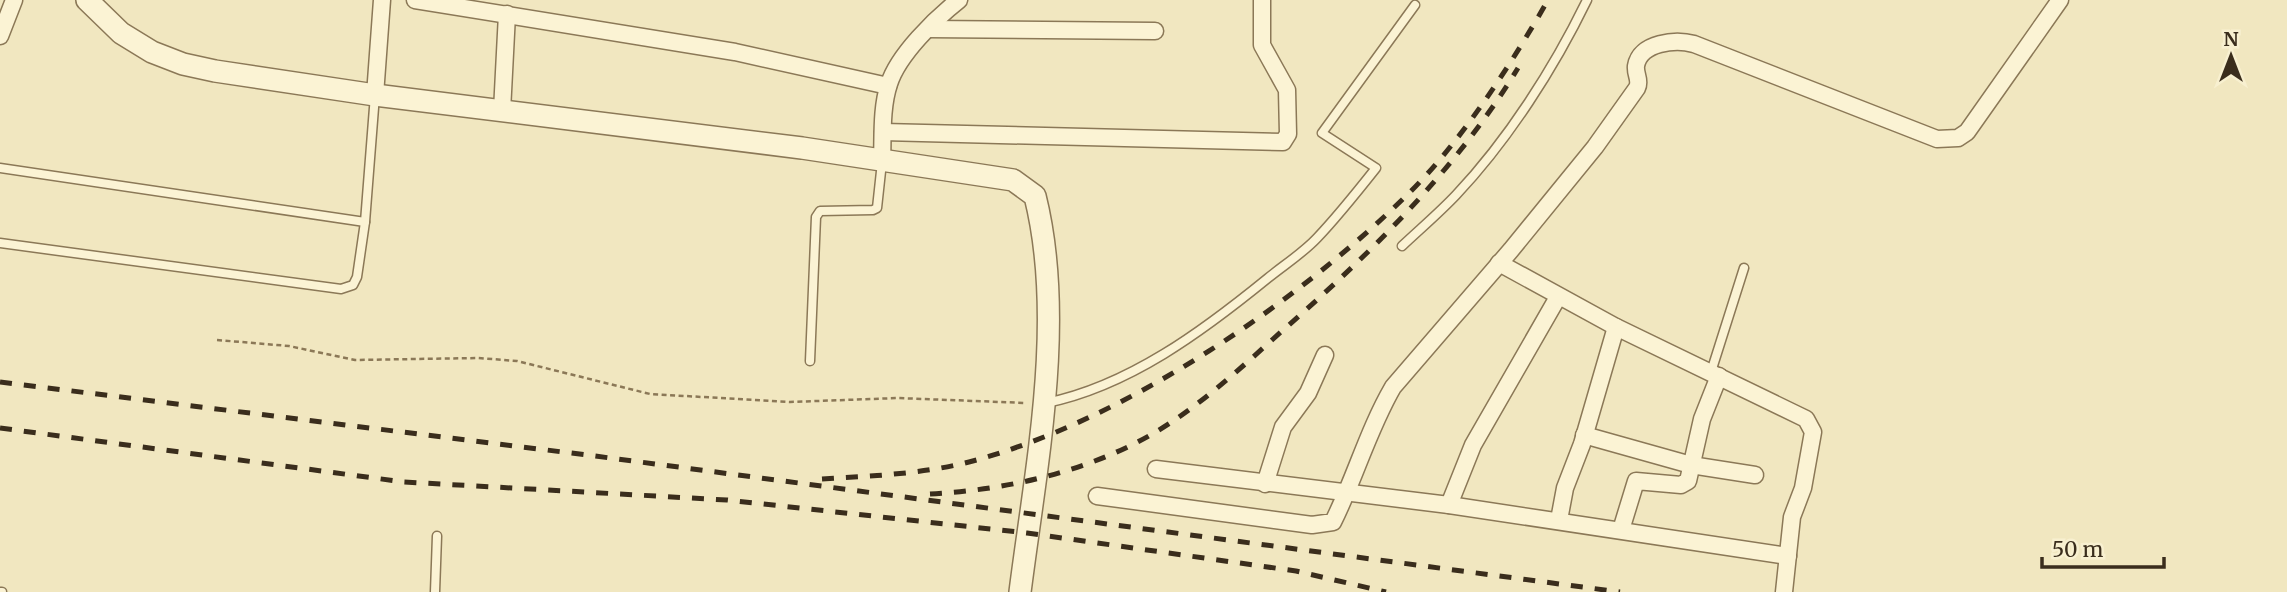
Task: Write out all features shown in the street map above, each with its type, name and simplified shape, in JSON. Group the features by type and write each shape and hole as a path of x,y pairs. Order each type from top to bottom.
{"street":[{"path":"0,36 14,0"},
{"path":"87,0 121,33 152,52 183,64 375,95 802,148 1013,180 1035,196 1041,219 1050,324 1020,592"},
{"path":"375,95 382,0"},
{"path":"415,0 735,52 888,86"},
{"path":"882,162 888,86 893,74 928,29 958,0"},
{"path":"883,132 1283,142 1288,134 1287,90 1262,45 1262,0"},
{"path":"1097,496 1324,525 1333,522 1348,493 1380,410 1393,387 1595,147 1637,88 1639,80 1636,68 1643,54 1671,41 1694,44 1937,139 1948,140 1968,132 2060,0"},
{"path":"502,111 507,14"},
{"path":"928,29 1155,31"},
{"path":"1499,263 1558,297 1812,425 1814,432 1803,488 1792,517 1784,592"},
{"path":"1449,505 1473,445 1558,297"},
{"path":"1559,520 1565,488 1584,435 1616,327"},
{"path":"1265,484 1283,427 1308,393 1325,355"},
{"path":"1621,530 1636,481 1685,484 1715,374"},
{"path":"1584,435 1691,465 1755,475"},
{"path":"1156,469 1559,520 1788,556"}],"lane":[{"path":"1402,247 1457,195 1508,130 1574,26 1587,0"},
{"path":"1042,404 1096,387 1158,358 1242,299 1315,240 1331,223 1376,168 1322,133 1415,5"},
{"path":"0,243 341,289 353,285 357,277 365,222 375,95"},
{"path":"810,361 816,217 820,211 877,208 882,162"},
{"path":"0,168 365,222"},
{"path":"1715,374 1744,268"},
{"path":"435,592 437,536"}],"path":[{"path":"217,340 281,344 355,360 478,358 517,361 650,394 790,402 898,398 1042,404"}],"railway":[{"path":"822,479 933,469 969,462 1027,444 1086,419 1202,355 1311,279 1405,197 1445,153 1483,103 1548,0"},
{"path":"930,494 1017,483 1074,468 1128,447 1188,411 1252,358 1348,271 1410,209 1467,141 1518,68"},
{"path":"0,382 595,456 1620,592"},
{"path":"0,428 404,482 727,500 1027,533 1296,571 1386,592"}]}
